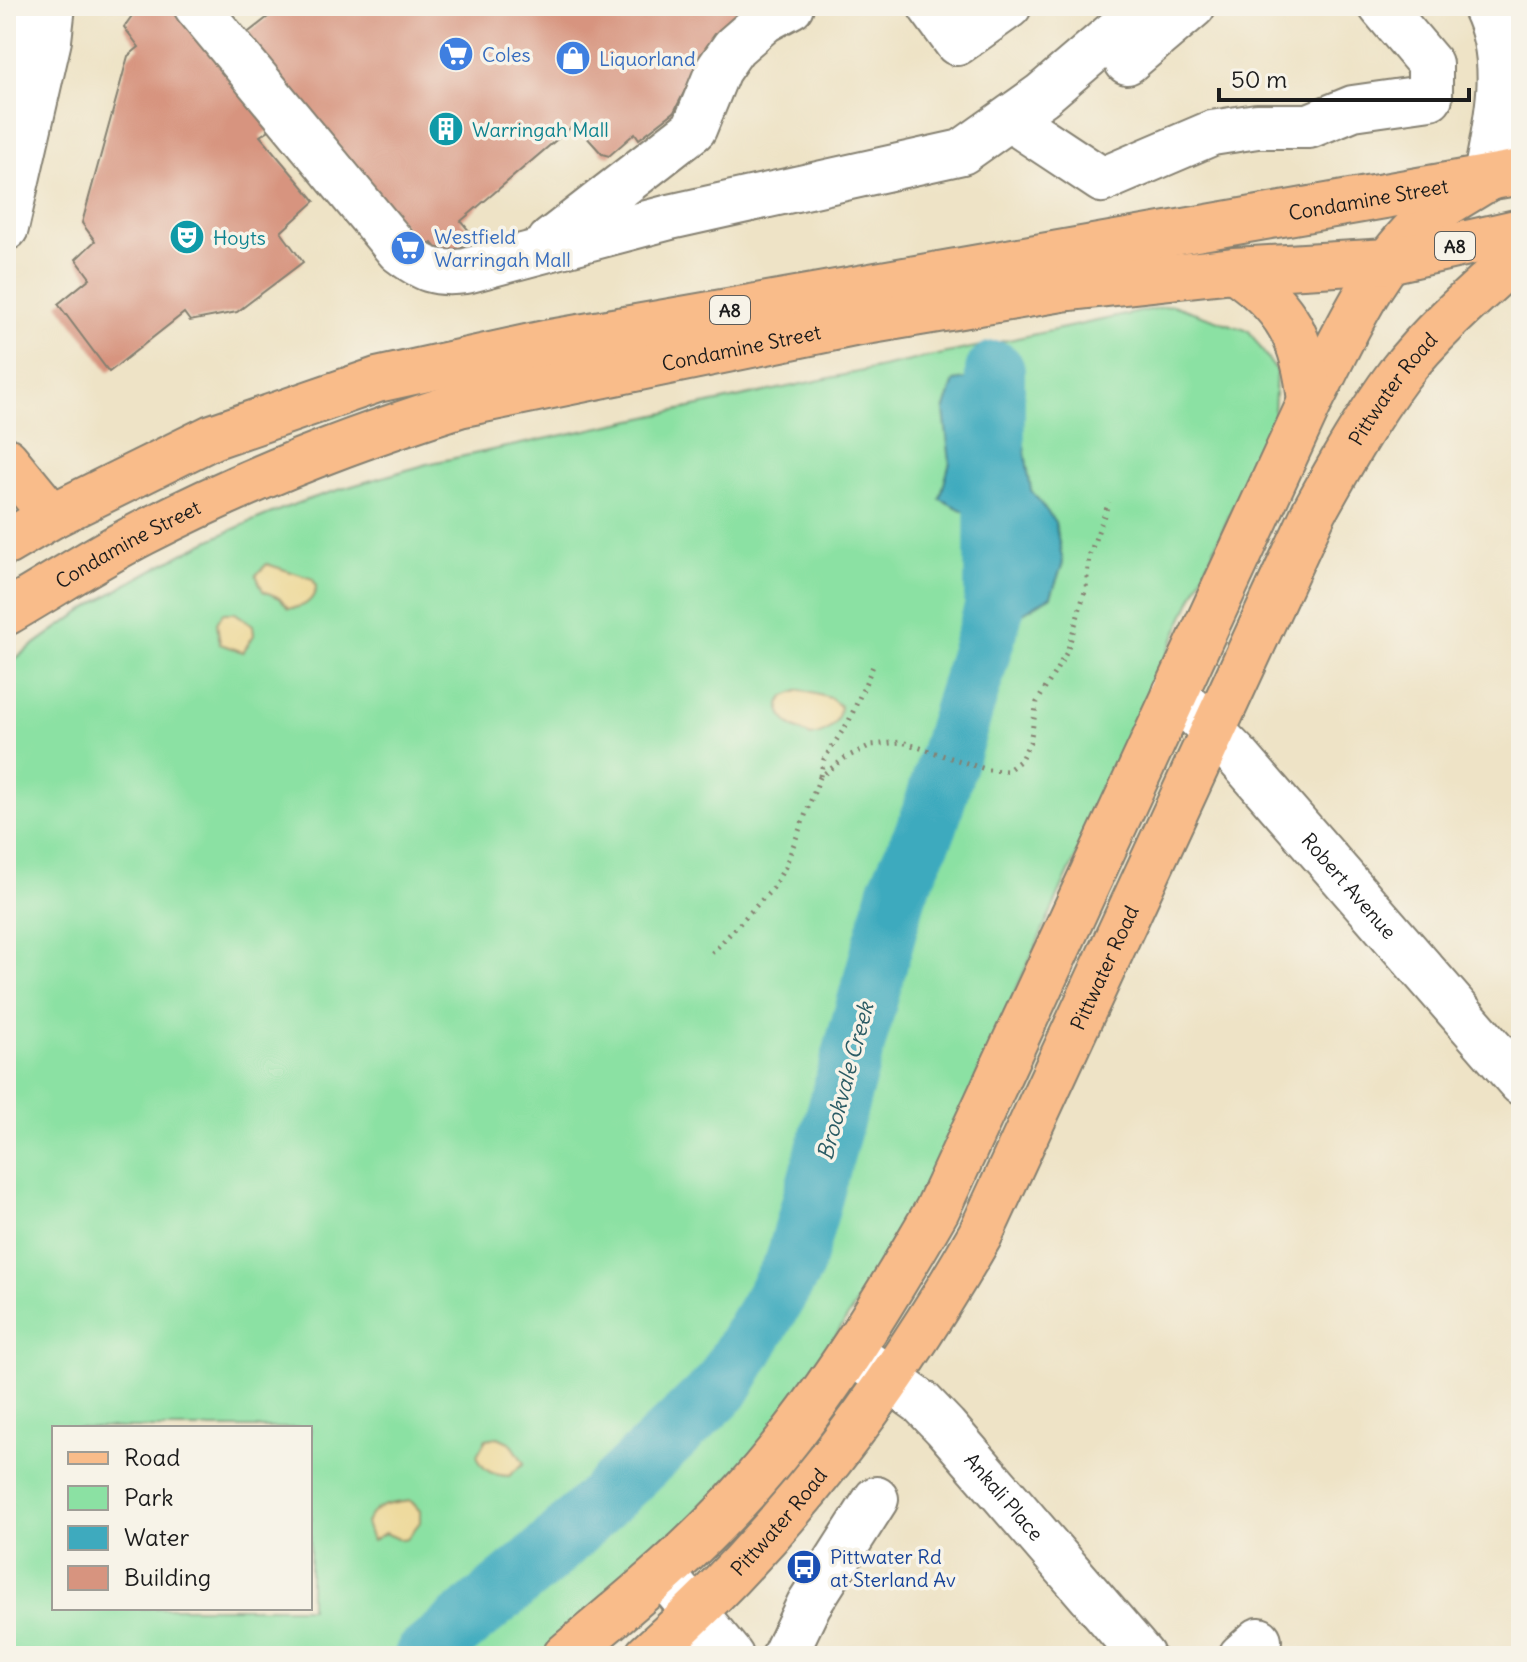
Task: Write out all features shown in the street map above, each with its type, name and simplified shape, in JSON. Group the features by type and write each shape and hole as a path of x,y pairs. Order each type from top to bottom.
{"main road":[{"path":"565,1656 663,1574 737,1500 793,1432 851,1352 937,1210 1310,402 1355,314 1388,261 1433,213 1503,176"},
{"name":"Condamine Street","path":"6,543 52,516 212,437 290,407 433,367 875,284 1503,176"},
{"name":"Condamine Street","path":"10,601 142,533 229,493 400,424 459,405 869,321 1062,289 1234,270 1388,261 1521,231"},
{"name":"Pittwater Road","path":"647,1656 696,1613 789,1512 891,1381 980,1235 1303,534 1355,437 1400,372 1456,312 1521,253"},
{"path":"1234,270 1264,290 1296,335 1307,367 1310,402"},
{"path":"6,460 52,516"}],"street":[{"path":"6,80 20,6"},
{"path":"6,228 49,40 53,6"},
{"path":"535,252 694,129 718,70 734,47 765,20 791,6"},
{"path":"930,6 957,43 1009,6"},
{"path":"1022,127 1146,6"},
{"path":"201,9 399,251 440,274 466,271 962,152 1073,107 1193,6"},
{"path":"1022,127 1102,180 1212,133 1257,126 1309,126 1353,108 1430,97 1430,64 1381,6"},
{"path":"1484,6 1499,52 1503,176"},
{"name":"Robert Avenue","path":"1175,693 1212,730 1521,1083"},
{"name":"Ankali Place","path":"851,1352 921,1402 945,1427 1142,1656"},
{"path":"784,1656 809,1604 876,1499"},
{"path":"663,1574 731,1656"}],"path":[{"path":"820,777 845,758 871,745 902,742 988,770 1007,771 1020,761 1030,742 1037,702 1067,652 1086,588 1089,556 1109,502"},
{"path":"712,953 773,888 785,867 824,759 849,721 873,666"}],"green space":[{"path":"1172,305 1249,331 1276,371 1274,416 918,1208 780,1422 663,1554 539,1656 6,1656 6,666 74,617 151,570 232,530 310,499 427,464"}],"sand":[{"path":"267,564 313,579 316,586 310,600 288,608 280,598 263,591 256,575"},
{"path":"223,613 235,613 253,625 254,635 243,652 220,644 217,623"},
{"path":"800,690 830,698 840,706 838,718 828,730 811,736 794,728 782,716 779,703 785,696"},
{"path":"498,1437 511,1443 524,1463 509,1476 488,1471 477,1455 486,1439"},
{"path":"411,1501 420,1511 420,1522 407,1539 401,1540 385,1533 372,1541 366,1523 370,1516 384,1506"}],"water":[{"path":"1017,370 1023,384 1023,439 1031,490 1055,522 1063,563 1051,596 1010,621 977,622 982,527 974,516 940,499 950,462 944,411 954,381"}],"building":[{"path":"139,6 175,6 277,125 260,136 315,201 281,232 303,262 237,312 190,321 184,313 109,372 58,304 90,278 76,259 95,241 82,223 128,56 139,47 124,27"},
{"name":"Warringah Mall","path":"282,6 763,6 704,53 674,112 639,139 635,133 609,156 602,154 575,124 461,221 475,238 445,259 432,243 423,249 245,35"}],"waterway":[{"name":"Brookvale Creek","path":"424,1656 546,1555 722,1387 794,1265 898,890 928,825 994,609 995,371"}],"place":[{"name":"Coles","path":"456,54"},
{"name":"Liquorland","path":"573,58"},
{"name":"Warringah Mall","path":"446,129"},
{"name":"Hoyts","path":"187,237"},
{"name":"Westfield Warringah Mall","path":"408,248"},
{"name":"Pittwater Rd at Sterland Av","path":"804,1567"}]}
